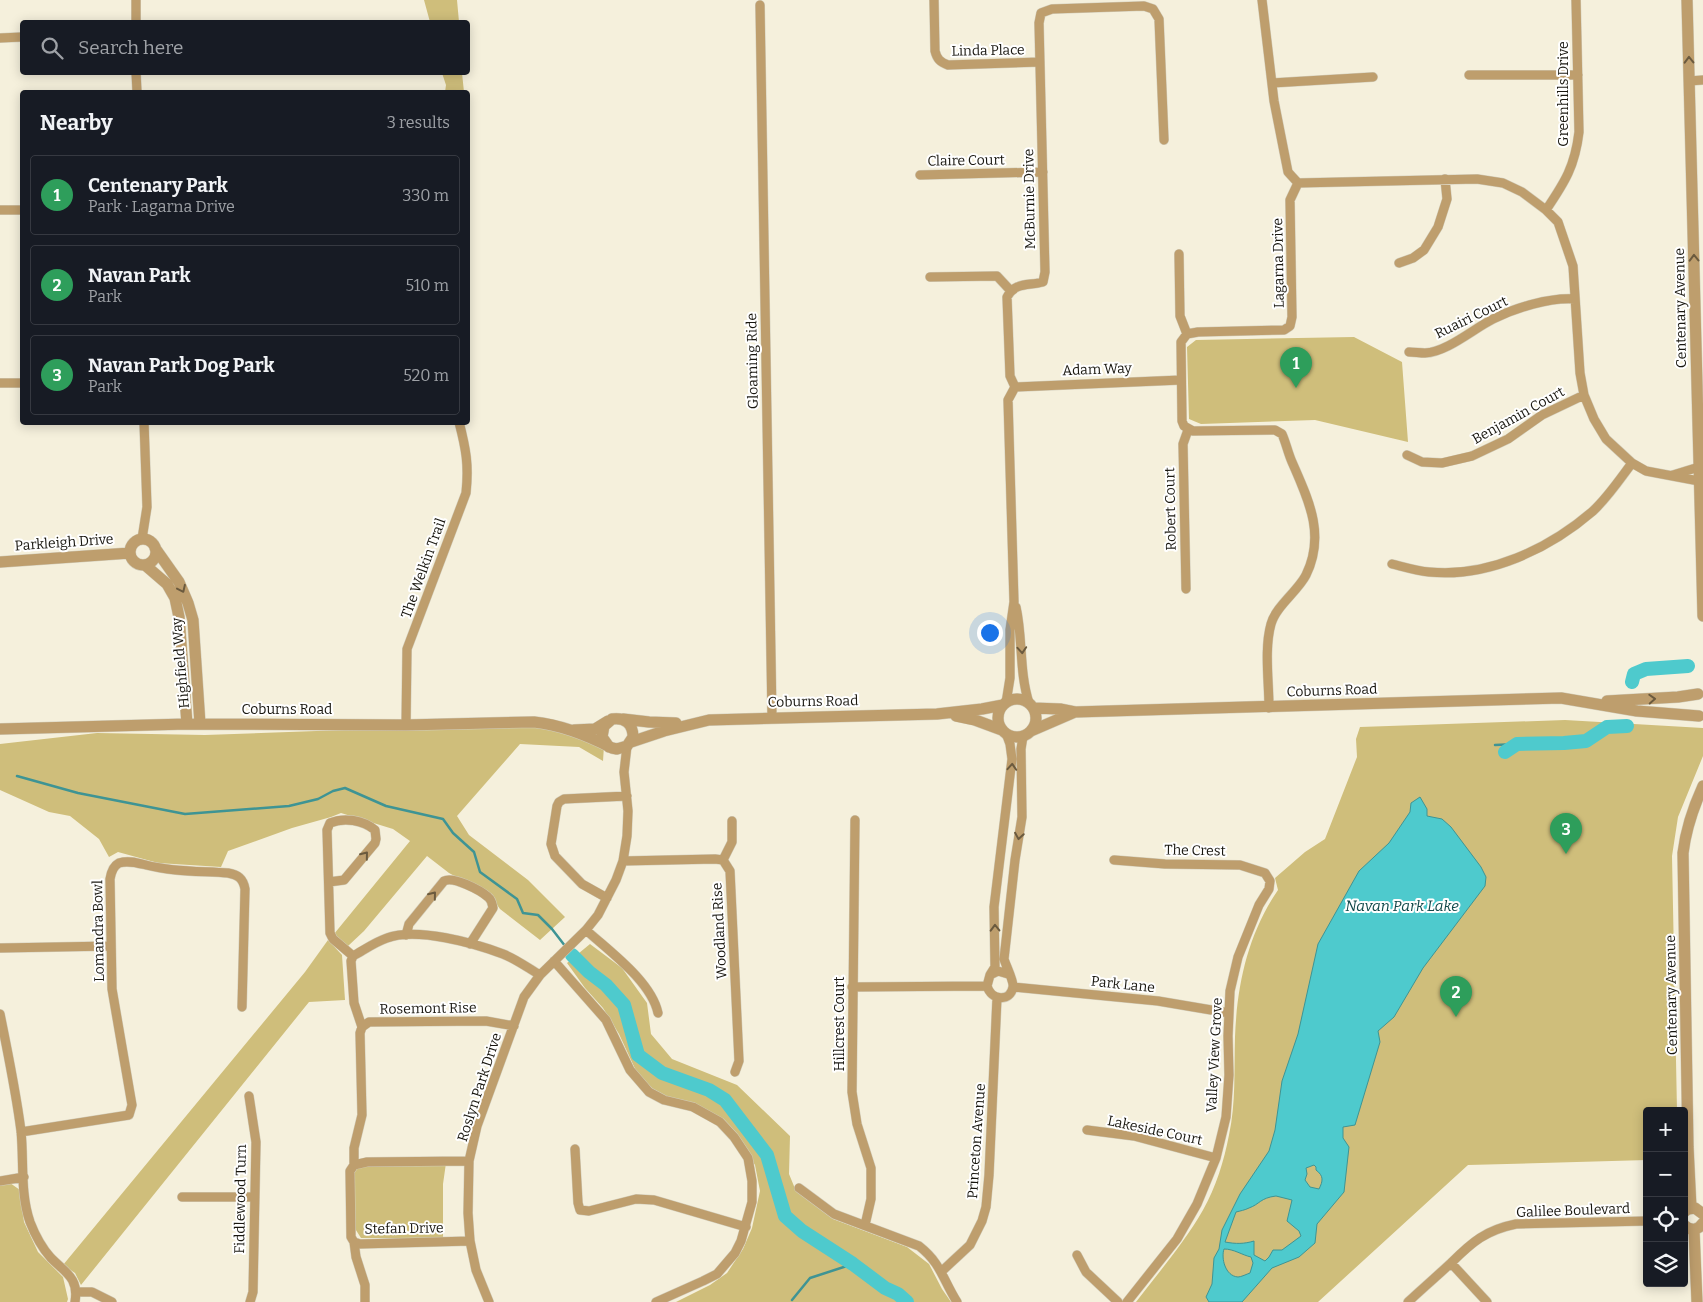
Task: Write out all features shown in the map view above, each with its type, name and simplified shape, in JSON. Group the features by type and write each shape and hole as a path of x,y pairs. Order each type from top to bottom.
{"street":[{"path":"136,0 136,20"},
{"name":"Linda Place","path":"934,0 934,51 942,63 948,65 1040,62"},
{"path":"1262,0 1274,101 1288,172 1298,183 1477,179 1503,183 1522,192 1546,210 1558,222 1566,245 1572,266 1580,373 1584,395 1594,419 1606,439 1632,463 1646,471 1701,481"},
{"name":"Greenhills Drive","path":"1546,210 1564,184 1577,153 1579,132 1576,0"},
{"name":"Centenary Avenue","path":"1687,0 1699,281 1698,467 1701,481 1703,616"},
{"name":"Gloaming Ride","path":"760,5 772,717"},
{"name":"McBurnie Drive","path":"1010,290 1021,285 1042,282 1044,272 1039,23 1041,13 1062,8 1144,6 1153,9 1159,19 1164,140"},
{"path":"0,38 20,37"},
{"path":"136,75 137,90"},
{"path":"1469,75 1578,75"},
{"path":"1272,83 1373,77"},
{"path":"1689,80 1703,80"},
{"name":"Claire Court","path":"920,175 1042,172"},
{"path":"1398,263 1413,258 1424,250 1438,227 1447,199 1445,179"},
{"name":"Lagarna Drive","path":"1187,334 1198,332 1284,330 1290,326 1292,317 1290,200 1298,183"},
{"path":"0,210 20,210"},
{"path":"1179,254 1180,316 1187,334 1181,342 1182,421 1184,426 1188,430 1193,431 1275,430 1282,434 1291,460 1308,496 1314,518 1314,551 1306,575 1271,622 1268,642 1269,708"},
{"path":"930,277 997,276 1010,290 1007,297 1010,376 1015,387 1008,400 1014,602 1010,630 1010,678 998,720 1010,744 1012,760 994,906 995,967 990,975 987,986 990,993 998,998 1007,996 1013,987 1013,982 1008,974 1004,959 1015,860 1022,817 1021,749 1027,733 1035,720 1024,690 1020,625 1014,602"},
{"name":"Ruairi Court","path":"1409,352 1426,353 1450,345 1493,319 1524,307 1566,298 1575,299"},
{"name":"Adam Way","path":"1015,387 1181,380"},
{"path":"0,383 20,383"},
{"name":"Benjamin Court","path":"1407,456 1422,462 1442,463 1472,456 1508,438 1542,415 1584,395"},
{"path":"142,539 147,507 144,425"},
{"name":"The Welkin Trail","path":"406,725 408,649 466,493 468,472 466,449 460,425"},
{"name":"Robert Court","path":"1186,589 1183,444 1188,430"},
{"path":"1392,564 1429,572 1470,572 1504,562 1546,545 1594,510 1632,463"},
{"path":"1670,475 1698,467"},
{"path":"142,539 151,542 155,548 152,561 145,565 136,563 130,553 132,544 142,539"},
{"name":"Highfield Way","path":"155,548 178,582 188,603 193,620 200,724"},
{"name":"Parkleigh Drive","path":"0,562 130,553"},
{"name":"Highfield Way","path":"145,565 166,584 175,598 179,617 187,724"},
{"path":"1701,717 1695,705 1702,690"},
{"name":"Coburns Road","path":"1590,702 1678,697 1702,690"},
{"name":"Coburns Road","path":"1031,706 1075,712 1269,708 1560,698 1638,711 1701,717"},
{"path":"1004,704 1017,699 1031,706"},
{"name":"Coburns Road","path":"629,744 690,724 709,720 937,714 982,709 1004,704"},
{"name":"Coburns Road","path":"1027,733 1075,712"},
{"name":"Coburns Road","path":"937,714 969,718 1004,732"},
{"path":"618,718 623,719 631,726 633,737 629,744 622,748 610,747 602,737 602,731 608,721 618,718"},
{"name":"Coburns Road","path":"623,719 690,724"},
{"name":"Coburns Road","path":"572,730 594,729 608,721"},
{"name":"Coburns Road","path":"0,728 187,724 406,725 534,722 554,724 610,747"},
{"path":"1004,732 1014,737 1027,733"},
{"name":"Roslyn Park Drive","path":"624,772 629,744"},
{"name":"Roslyn Park Drive","path":"489,1302 476,1270 470,1241 468,1213 469,1161 477,1126 524,997 540,974 586,930 598,915 616,880 623,861 627,836 627,796 624,772 619,756 610,747"},
{"name":"Centenary Avenue","path":"1688,1197 1683,852 1692,809 1703,786"},
{"path":"607,898 582,884 555,856 551,844 557,806 564,799 627,796"},
{"path":"329,882 344,880 375,843 376,834 372,828 348,820 338,820 330,824 327,830 330,933 333,939 353,956"},
{"name":"Hillcrest Court","path":"855,820 852,1092 857,1124 871,1168 871,1199 865,1225"},
{"path":"623,861 722,860 732,842 732,821"},
{"name":"Woodland Rise","path":"722,860 730,872 739,1061 735,1072"},
{"name":"The Crest","path":"1114,860 1165,864 1240,865 1265,873 1270,880"},
{"name":"Lomandra Bowl","path":"21,1132 129,1114 132,1105 112,989 110,879 116,864 134,862 160,868 228,873 237,875 244,882 242,1007"},
{"path":"406,934 409,924 444,881 448,879 456,880 489,897 492,903 492,908 470,944"},
{"name":"Valley View Grove","path":"1127,1302 1177,1239 1197,1204 1216,1158 1226,1116 1230,991 1238,957 1259,905 1270,889 1270,880"},
{"path":"586,930 633,973 652,998 658,1013"},
{"path":"362,1027 354,1003 351,961 353,956 387,938 406,934 439,936 504,955 540,974"},
{"path":"0,949 111,946"},
{"path":"554,961 606,1020 630,1070 649,1092 664,1100 693,1107 720,1122 734,1137 748,1158 752,1180 752,1202 746,1227 734,1253 717,1274 656,1302"},
{"path":"990,975 998,972 1008,974"},
{"path":"852,987 987,986"},
{"name":"Park Lane","path":"1013,987 1158,1002 1229,1013"},
{"name":"Princeton Avenue","path":"942,1272 970,1245 982,1221 986,1207 998,998"},
{"path":"0,1014 4,1058 14,1085 21,1132 27,1211 34,1232 51,1258 70,1276 77,1292 76,1302"},
{"name":"Rosemont Rise","path":"354,1165 354,1148 362,1115 360,1032 362,1027 369,1022 486,1021 514,1026"},
{"name":"Fiddlewood Turn","path":"249,1096 256,1142 253,1292 250,1302"},
{"name":"Lakeside Court","path":"1087,1130 1134,1136 1216,1158"},
{"path":"575,1149 580,1210 589,1211 636,1199 654,1200 746,1227"},
{"path":"354,1165 367,1162 469,1161"},
{"name":"Stefan Drive","path":"354,1165 350,1171 351,1237 354,1242 360,1244 470,1241"},
{"path":"0,1181 24,1177"},
{"path":"799,1188 834,1214 918,1246 928,1253 942,1272 947,1286 957,1302"},
{"path":"182,1196 255,1197"},
{"path":"1688,1210 1698,1209 1703,1214"},
{"name":"Galilee Boulevard","path":"1408,1302 1479,1237 1504,1226 1516,1224 1643,1221"},
{"path":"1694,1226 1697,1302"},
{"path":"354,1242 356,1257 365,1284 365,1302"},
{"path":"1077,1255 1086,1272 1118,1302"},
{"path":"1450,1263 1487,1302"},
{"path":"77,1292 92,1292 112,1302"}],"shaded area":[{"path":"424,0 457,0 459,20 429,20"},
{"path":"443,75 462,75 464,90 445,90 446,85"},
{"path":"1354,337 1402,362 1408,442 1315,420 1201,424 1189,419 1187,347 1196,340"},
{"path":"1565,720 1703,728 1703,756 1678,817 1672,856 1677,1107 1643,1107 1643,1160 1468,1165 1318,1302 1136,1302 1188,1234 1208,1201 1216,1183 1225,1154 1233,1111 1236,1017 1246,960 1259,924 1278,890 1275,878 1305,852 1325,839 1357,757 1356,739 1360,727"},
{"path":"537,723 604,746 603,761 579,747 520,744 457,816 469,835 528,880 565,917 540,940 500,909 490,895 449,873 427,856 364,931 348,946 334,934 410,841 393,829 341,813 228,851 221,867 158,863 118,852 109,857 99,839 70,816 49,812 0,790 0,744 97,733 205,735"},
{"path":"328,940 342,955 345,1000 309,1002 81,1285 75,1273 63,1265 305,972"},
{"path":"590,944 622,968 647,1003 651,1034 672,1059 737,1085 790,1136 789,1174 796,1191 833,1219 907,1247 929,1264 951,1302 676,1302 710,1285 727,1273 743,1249 752,1228 760,1191 755,1165 731,1127 705,1109 668,1097 653,1089 637,1073 619,1034 603,1008 585,988 567,963"},
{"path":"446,1163 443,1184 443,1238 361,1238 354,1227 353,1174 360,1165"},
{"path":"10,1183 20,1190 24,1222 38,1252 63,1277 67,1302 0,1302 0,1184"}],"water":[{"name":"Navan Park Lake","path":"1420,797 1427,809 1427,816 1442,819 1451,827 1481,867 1486,877 1485,886 1423,968 1394,1017 1378,1031 1380,1042 1355,1125 1343,1127 1343,1138 1349,1147 1344,1192 1317,1224 1315,1243 1299,1257 1272,1268 1242,1302 1209,1302 1206,1297 1212,1284 1214,1258 1219,1249 1222,1230 1240,1194 1269,1151 1275,1130 1282,1081 1298,1034 1318,944 1359,871 1389,843 1410,812 1411,803","holes":["1314,1165 1322,1179 1319,1189 1310,1187 1305,1180 1306,1168","1276,1196 1292,1200 1287,1221 1299,1231 1301,1236 1282,1250 1273,1250 1265,1261 1254,1255 1254,1241 1247,1243 1225,1242 1236,1212 1247,1209","1224,1249 1228,1249 1251,1257 1253,1263 1250,1273 1238,1277 1234,1276 1225,1266"]}],"waterway":[{"path":"1632,682 1634,674 1646,669 1688,666"},
{"path":"1505,752 1517,744 1586,741 1607,727 1627,726"},
{"path":"1495,745 1517,744"},
{"path":"17,776 78,793 185,814 289,806 318,799 333,791 345,788 386,806 443,819 453,833 474,852 480,872 517,899 523,913 538,915 552,929 572,955"},
{"path":"572,955 606,985 624,1005 638,1055 662,1073 709,1090 725,1100 767,1155 785,1216 802,1231 853,1264 885,1288 898,1294 907,1302"},
{"path":"792,1300 810,1278 853,1264"}],"place":[{"name":"Centenary Park","path":"1296,388"},
{"name":"Navan Park Dog Park","path":"1566,854"},
{"name":"Navan Park","path":"1456,1017"}]}
